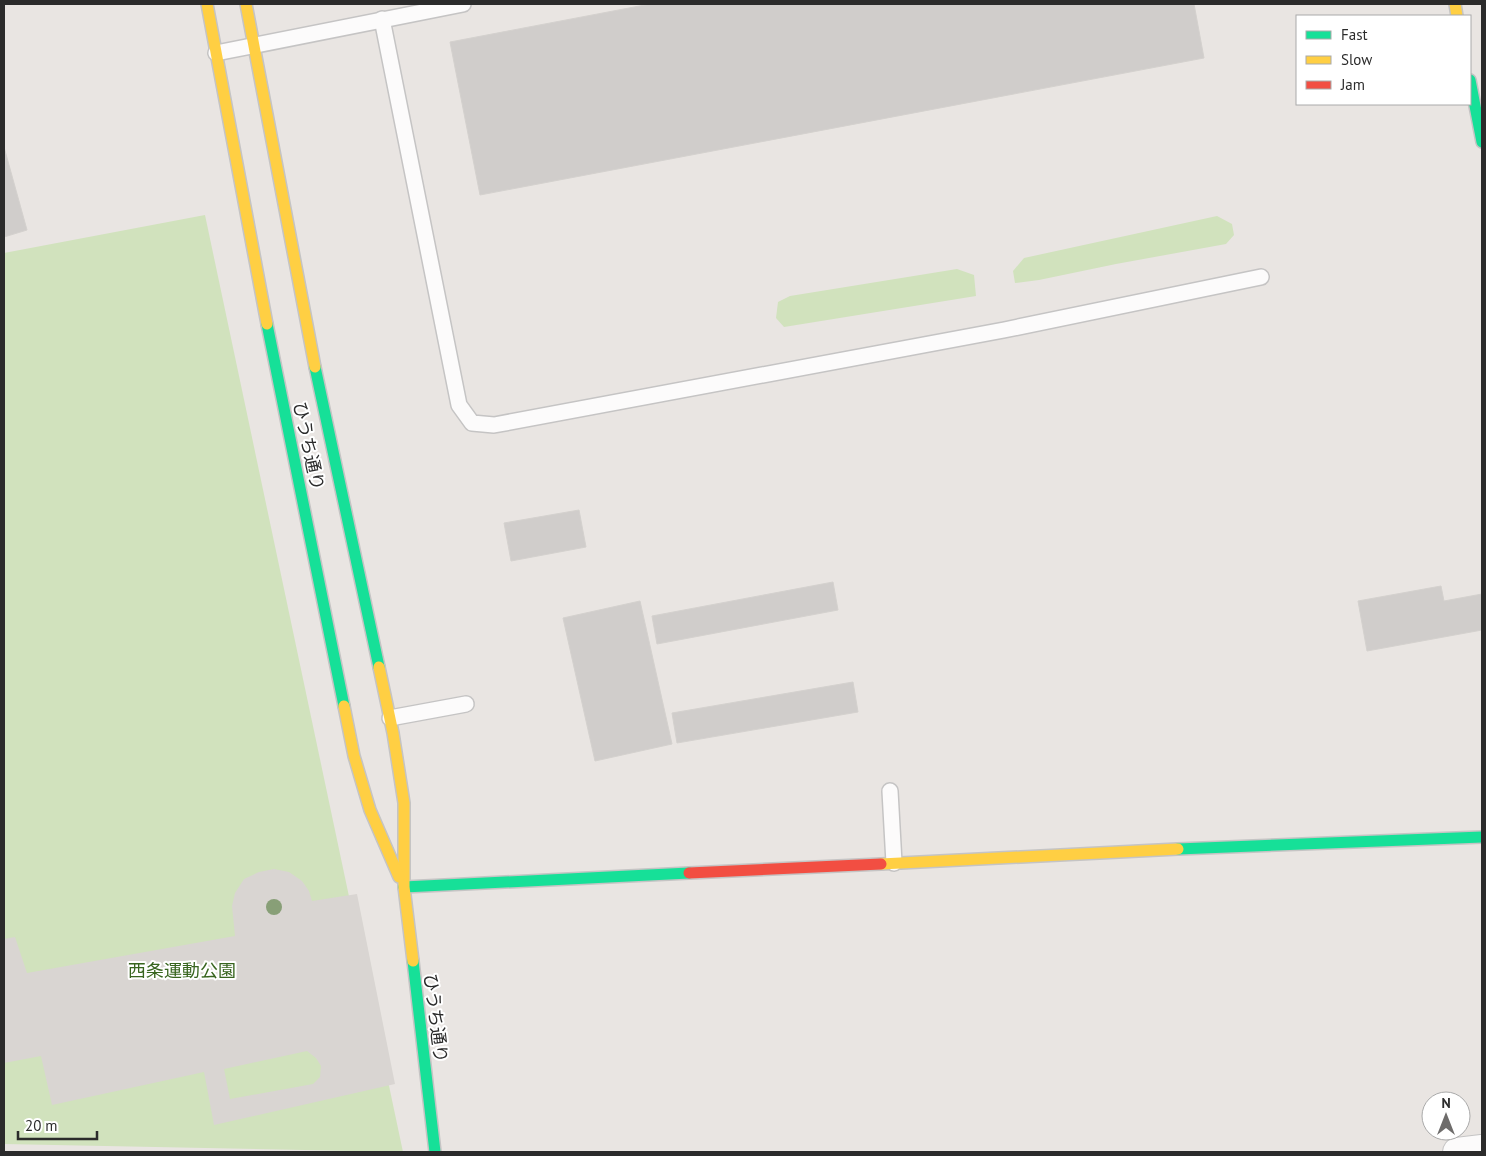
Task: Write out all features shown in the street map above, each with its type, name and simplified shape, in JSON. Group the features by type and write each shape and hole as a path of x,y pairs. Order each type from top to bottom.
{"street":[{"name":"ひうち通り","path":"206,4 255,266 354,756 370,810 404,887"},
{"name":"ひうち通り","path":"246,4 322,404 390,718 404,803 404,887 435,1152"},
{"path":"1474,83 1482,142"},
{"path":"404,887 1244,846 1482,838"},
{"path":"1457,1152 1482,1149"}],"lane":[{"path":"216,53 463,4"},
{"path":"382,19 459,405 472,423 494,425 1004,330 1261,277"},
{"path":"390,718 466,704"},
{"path":"890,791 894,863"}],"green space":[{"name":"西条運動公園","path":"205,215 403,1152 4,1144 4,253"},
{"path":"1217,216 1232,224 1234,235 1226,244 1015,283 1013,271 1024,258"},
{"path":"957,269 974,275 976,296 784,327 776,318 778,302 790,296"}],"shaded area":[{"path":"274,869 289,872 302,881 309,891 312,901 357,894 395,1084 214,1125 204,1072 52,1105 41,1056 4,1063 4,939 15,937 27,973 235,936 232,906 235,893 244,879 259,872","holes":["307,1051 316,1058 321,1066 320,1077 313,1084 230,1099 224,1069"]}],"building":[{"path":"650,4 1194,4 1204,58 480,195 450,42"},
{"path":"4,147 27,230 4,237"},
{"path":"579,510 586,547 511,561 504,523"},
{"path":"833,582 838,610 657,644 652,616"},
{"path":"1441,586 1444,601 1482,594 1482,630 1367,651 1358,601"},
{"path":"640,601 672,744 595,761 563,618"},
{"path":"853,682 858,712 677,743 672,713"}],"traffic: fast":[{"path":"1471,85 1482,142"},
{"path":"267,324 344,706"},
{"path":"315,367 379,667"},
{"path":"1178,849 1482,837"},
{"path":"404,887 689,873"},
{"path":"413,961 435,1152"}],"traffic: slow":[{"path":"207,4 267,324"},
{"path":"246,4 315,367"},
{"path":"1455,4 1457,15"},
{"path":"379,667 393,733 404,803 404,887 413,961"},
{"path":"344,706 354,756 370,810 399,877"},
{"path":"881,864 1178,849"}],"traffic: jam":[{"path":"689,873 881,864"}]}
